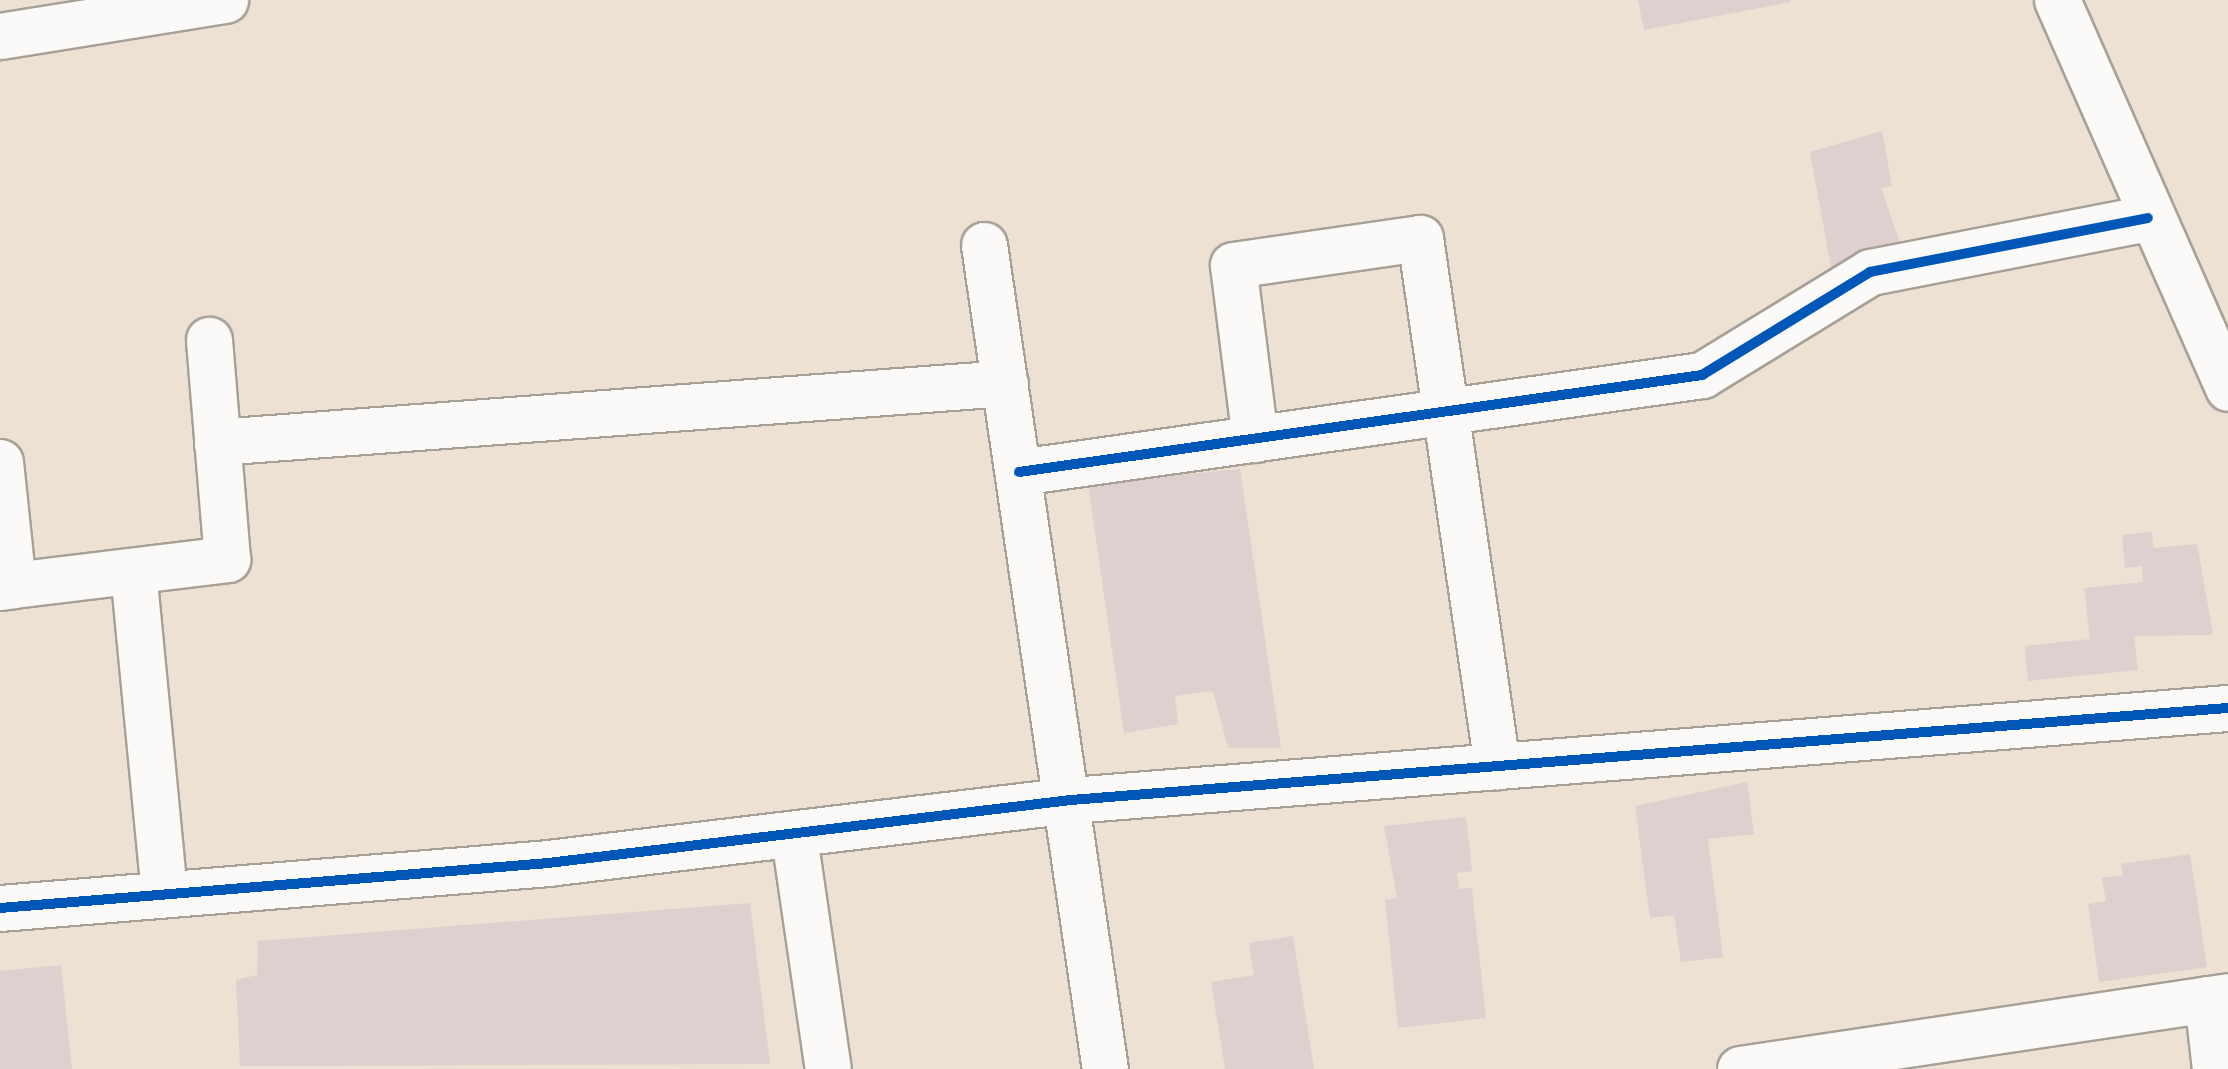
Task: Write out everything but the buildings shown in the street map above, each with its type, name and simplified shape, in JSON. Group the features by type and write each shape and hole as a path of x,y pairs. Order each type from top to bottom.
{"street":[{"path":"0,36 224,0"},
{"path":"2057,0 2148,218 2228,388"},
{"path":"1019,472 1702,375 1870,272 2148,218"},
{"path":"1254,439 1233,265 1420,238 1498,766"},
{"path":"984,245 1070,800 1104,1069"},
{"path":"0,462 7,586 227,558 209,340"},
{"path":"218,442 1006,384"},
{"path":"133,571 164,894"},
{"path":"0,908 794,837 1070,800 2228,708"},
{"path":"794,837 828,1069"},
{"path":"1740,1069 2004,1049 2217,997 2215,1069"}],"cycle path":[{"path":"1019,472 1702,375 1870,272 2148,218"},
{"path":"0,908 548,863 1071,800 2228,708"}]}
